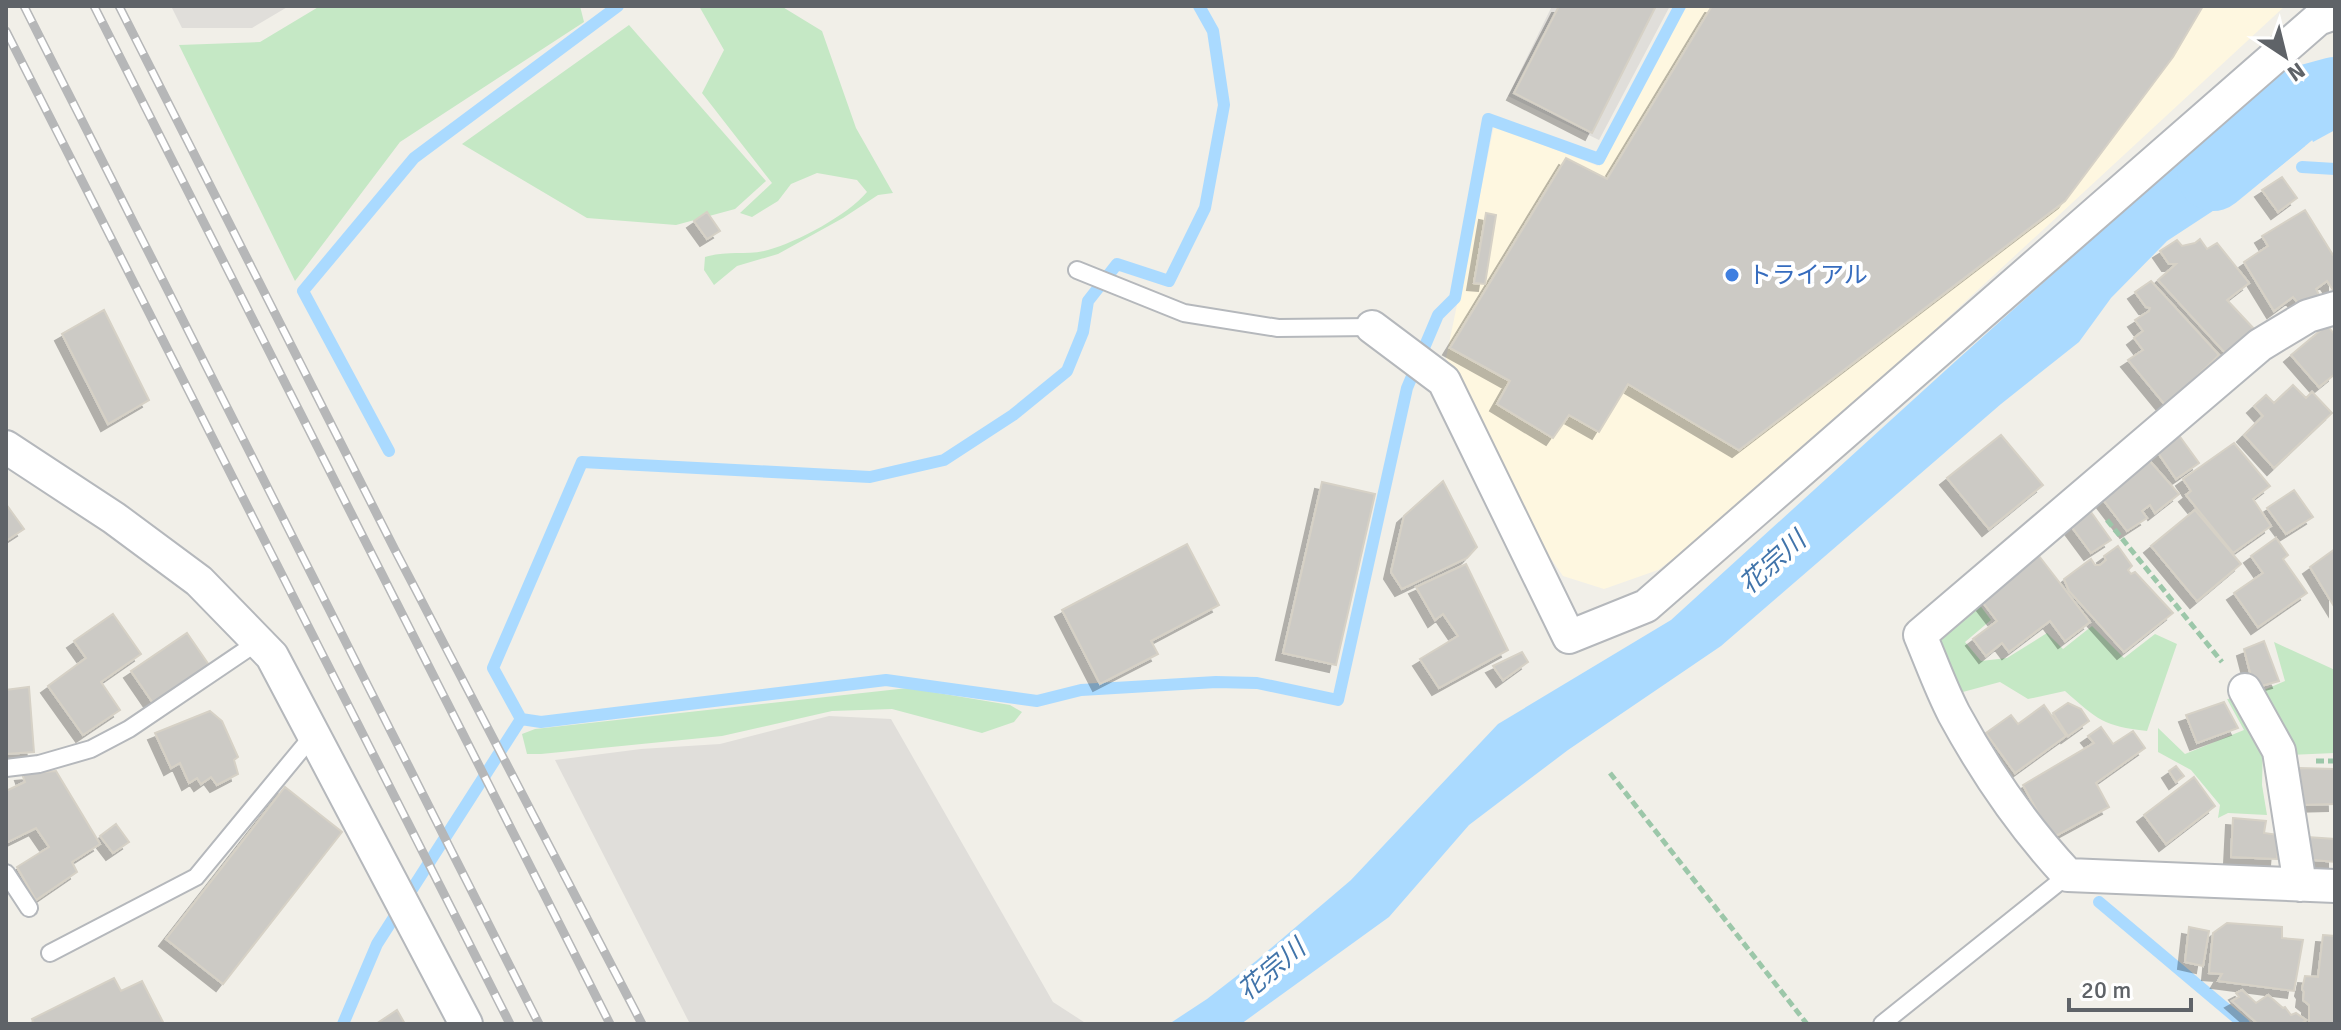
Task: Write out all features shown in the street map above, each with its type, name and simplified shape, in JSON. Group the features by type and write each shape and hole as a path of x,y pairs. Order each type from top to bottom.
{"street":[{"path":"1372,327 1444,381 1569,637 1646,606 2318,19 2335,13"},
{"path":"2335,308 2308,316 2260,345 1920,635 1954,713 1998,785 2047,852 2068,875 2335,886"},
{"path":"6,447 114,518 199,581 272,656 466,1024"},
{"path":"2245,690 2279,751 2300,885"}],"lane":[{"path":"1077,270 1184,313 1278,328 1372,327"},
{"path":"6,768 39,764 91,749 129,729 259,641"},
{"path":"50,953 196,877 314,734"},
{"path":"6,873 29,908"},
{"path":"1882,1024 2068,875"}],"path":[{"path":"2085,493 2245,690"},
{"path":"1610,773 1807,1024"}],"shaded area":[{"path":"171,6 289,6 252,28 182,28"},
{"path":"1552,6 1670,6 1599,140 1508,96"},
{"name":"トライアル","path":"1685,6 2285,6 1742,508 1658,570 1604,589 1563,576 1531,530 1446,358 1494,126 1598,166"},
{"path":"829,716 891,719 1053,1002 1087,1024 690,1024 555,760 641,749 720,744"}],"green space":[{"path":"320,6 580,6 584,22 400,142 295,281 179,45 260,42"},
{"path":"699,6 781,6 822,31 856,128 893,193 878,195 778,254 737,266 714,285 704,270 705,257 760,252 780,246 835,218 867,192 857,180 817,173 791,184 778,201 752,217 740,213 772,183 702,93 724,50"},
{"path":"629,25 766,181 735,209 676,225 587,218 462,144"},
{"path":"1976,600 1991,620 1965,642 1981,661 2007,658 2047,633 2063,649 2092,626 2124,658 2155,634 2177,644 2147,731 2110,724 2065,691 2028,699 2000,682 1959,693 1930,637"},
{"path":"2274,642 2335,670 2335,753 2289,755 2257,693 2285,681"},
{"path":"908,688 1010,705 1022,712 1014,722 982,733 892,709 832,711 722,736 541,754 527,754 522,734 535,729"},
{"path":"2236,698 2263,743 2262,785 2267,815 2228,813 2218,818 2220,805 2191,770 2158,752 2158,728 2185,754 2244,730 2227,699"}],"water":[{"path":"2335,64 2335,130 2313,142 2287,81"},
{"path":"2278,85 2305,146 2277,169 2167,241 2111,298 2079,342 2001,404 1721,646 1568,750 1469,825 1389,917 1241,1024 1169,1024 1256,961 1351,880 1498,724 1671,620 2254,94"}],"building":[{"path":"1559,6 1656,6 1592,133 1514,93"},
{"name":"トライアル","path":"1712,6 2203,6 2173,57 2065,201 1739,450 1628,384 1599,432 1569,415 1553,438 1497,404 1510,381 1450,348 1566,158 1607,179"},
{"path":"2282,177 2297,198 2278,212 2262,190"},
{"path":"2305,210 2335,254 2335,293 2327,281 2316,289 2319,295 2301,307 2293,297 2274,311 2244,262 2268,246 2262,236"},
{"path":"707,212 720,231 707,239 694,221"},
{"path":"1486,213 1496,215 1485,284 1474,283"},
{"path":"2200,239 2207,249 2217,243 2249,283 2227,300 2256,331 2227,355 2158,280 2176,264 2169,264 2160,251 2177,240 2182,246"},
{"path":"2151,281 2219,355 2166,406 2128,360 2143,350 2134,338 2143,331 2135,320 2150,308 2135,292"},
{"path":"104,310 149,400 108,424 62,334"},
{"path":"2327,325 2335,335 2335,374 2319,387 2291,355"},
{"path":"2293,385 2306,398 2312,392 2332,413 2274,468 2244,435 2263,416 2254,406 2266,395 2274,403"},
{"path":"2178,434 2199,463 2176,479 2156,450"},
{"path":"2001,435 2043,485 1989,529 1947,478"},
{"path":"2234,443 2270,486 2253,499 2271,526 2233,553 2186,495 2191,491 2183,479"},
{"path":"2148,459 2179,494 2155,513 2150,505 2142,511 2147,518 2127,531 2101,497"},
{"path":"1443,481 1477,547 1467,558 1402,589 1391,572 1404,516"},
{"path":"1322,482 1375,494 1336,665 1283,653"},
{"path":"2294,490 2313,517 2286,534 2267,508"},
{"path":"6,504 24,529 6,541"},
{"path":"2195,510 2241,564 2197,601 2151,546"},
{"path":"2091,512 2111,540 2091,553 2071,526"},
{"path":"2276,538 2288,555 2283,559 2307,593 2258,627 2234,593 2263,573 2251,556"},
{"path":"1187,544 1219,605 1151,641 1158,654 1100,684 1062,610"},
{"path":"2118,546 2132,566 2128,570 2131,574 2135,572 2173,613 2124,652 2069,591 2064,579 2091,559 2095,565 2100,565 2106,560 2104,556"},
{"path":"2335,549 2335,608 2310,567"},
{"path":"2039,556 2090,622 2065,641 2050,621 2009,652 2002,643 1986,656 1973,639 1997,621 1981,600"},
{"path":"1466,564 1508,650 1439,688 1420,659 1458,636 1443,614 1435,620 1416,587"},
{"path":"113,614 141,654 101,682 120,710 83,735 48,686 86,658 74,641"},
{"path":"187,633 209,665 153,703 131,671"},
{"path":"2264,641 2279,681 2254,688 2244,649"},
{"path":"1522,652 1528,662 1503,680 1493,666"},
{"path":"29,687 34,752 6,754 6,690"},
{"path":"2224,702 2238,728 2197,743 2186,715"},
{"path":"2068,703 2081,709 2089,721 2068,736 2053,713"},
{"path":"2044,705 2066,736 2015,773 1986,733 2011,715 2018,724"},
{"path":"210,711 222,721 238,757 234,760 238,774 217,785 211,777 201,784 197,778 189,783 180,763 171,768 155,733"},
{"path":"2101,727 2113,744 2133,731 2145,748 2096,783 2109,807 2052,838 2023,785 2094,743 2088,736"},
{"path":"2176,766 2184,776 2176,782 2169,771"},
{"path":"2299,768 2334,769 2335,804 2298,805"},
{"path":"56,771 100,844 72,862 77,872 36,900 17,867 49,847 36,828 6,843 6,791 25,782 22,774"},
{"path":"2194,777 2215,806 2166,844 2144,815"},
{"path":"285,787 342,832 223,984 166,939"},
{"path":"2233,818 2266,821 2264,833 2279,835 2277,859 2231,857"},
{"path":"116,824 129,842 113,853 100,836"},
{"path":"2307,837 2335,839 2335,862 2304,859"},
{"path":"2227,923 2282,927 2282,938 2303,940 2294,991 2218,981 2222,974 2209,973 2213,933"},
{"path":"2189,927 2209,931 2203,966 2185,962"},
{"path":"2323,935 2335,936 2335,1024 2309,1024 2309,1005 2303,1000 2302,989 2305,976 2318,977"},
{"path":"114,978 121,991 142,981 164,1024 34,1024 32,1019"},
{"path":"2242,990 2256,1003 2268,995 2291,1015 2296,1013 2306,1020 2301,1024 2258,1024 2232,1001 2239,997 2236,993"},
{"path":"397,1010 405,1024 376,1024"}],"waterway":[{"path":"389,451 303,291 414,158 618,6"},
{"path":"521,719 493,668 582,462 870,477 944,460 1013,415 1067,371 1083,332 1088,301 1117,264 1169,281 1205,208 1224,105 1213,31 1199,6"},
{"path":"521,719 541,722 886,680 1037,701 1081,690 1216,682 1257,683 1338,700 1407,388 1438,315 1455,298 1488,119 1599,159 1680,6"},
{"name":"花宗川","path":"2213,175 2302,102 2335,93"},
{"path":"2302,167 2335,169"},
{"path":"343,1024 377,944 521,719"},
{"path":"2099,902 2244,1024"}],"railway":[{"path":"24,6 539,1024"},
{"path":"94,6 610,1024"},
{"path":"119,6 395,550 642,1024"},
{"path":"6,31 510,1024"}],"place":[{"name":"トライアル","path":"1732,275"}]}
